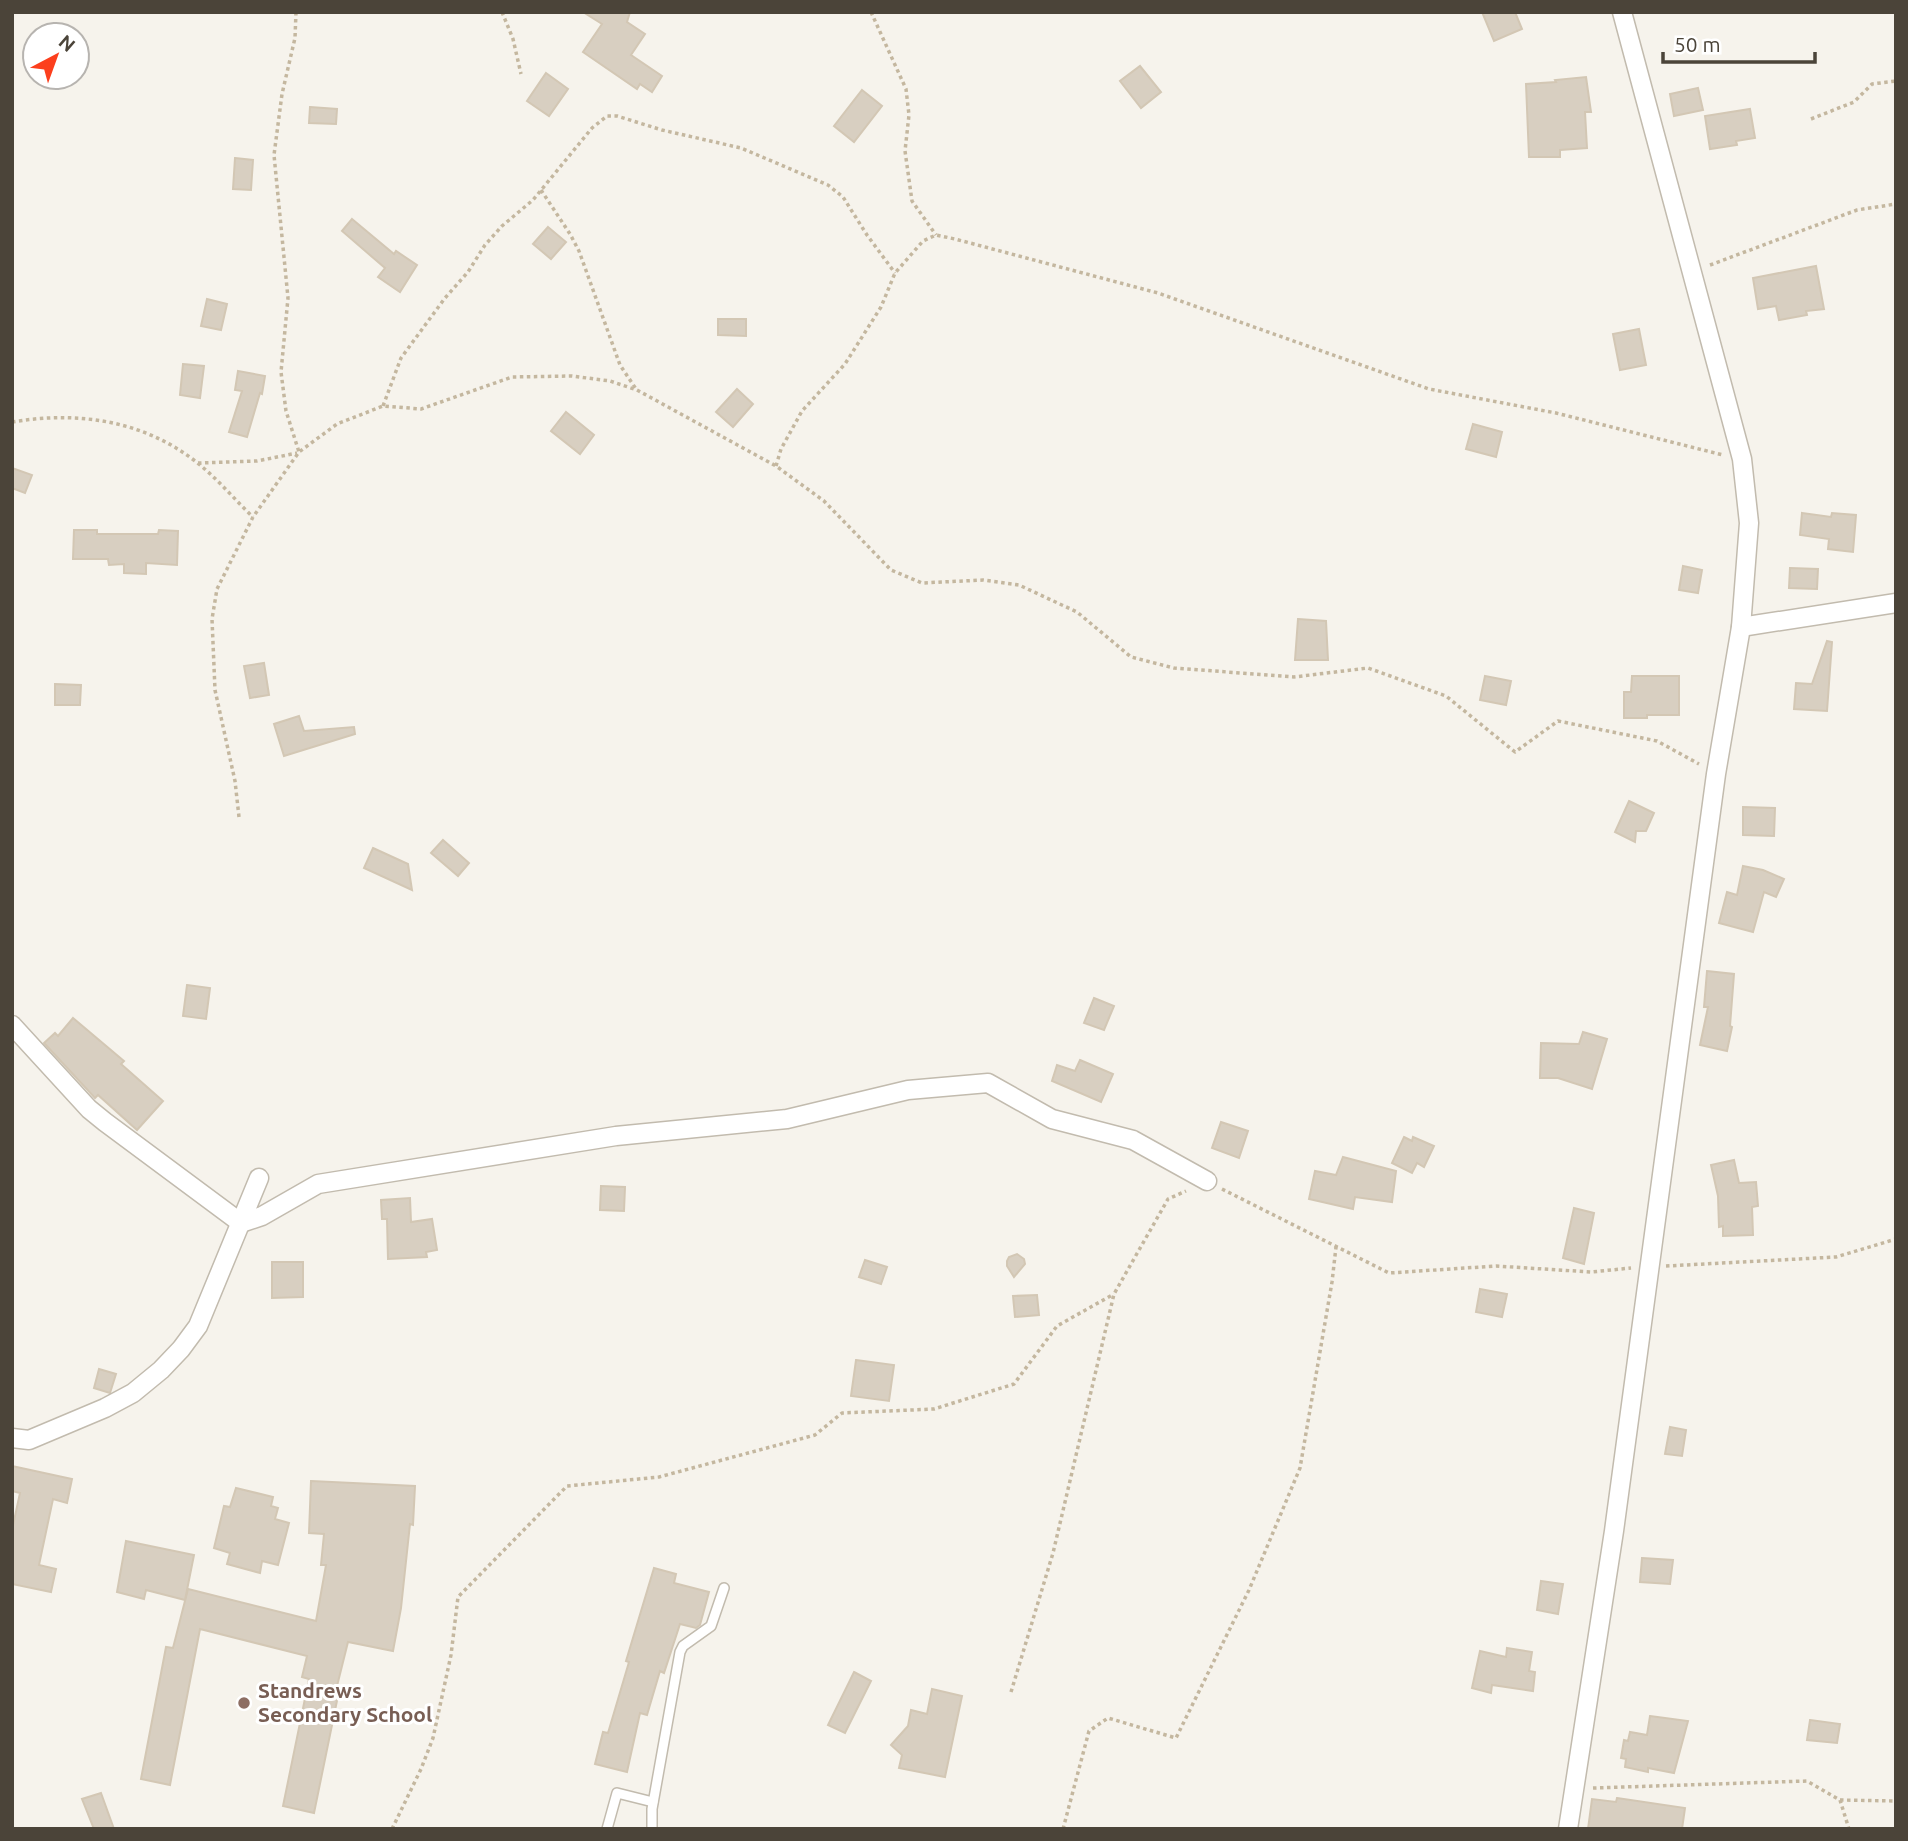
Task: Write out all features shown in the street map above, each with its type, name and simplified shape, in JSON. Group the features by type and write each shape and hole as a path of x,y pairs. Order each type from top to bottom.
{"street":[{"path":"1568,1829 1614,1531 1716,774 1741,628 1749,523 1742,459 1622,12"},
{"path":"1741,628 1896,603"},
{"path":"12,1025 105,1122 241,1223"},
{"path":"241,1223 262,1216 318,1184 616,1136 787,1119 908,1090 988,1083 1052,1118 1133,1140 1207,1181"},
{"path":"12,1438 29,1440 105,1408 133,1393 181,1349 198,1326 259,1178"}],"lane":[{"path":"652,1829 653,1802 680,1652 683,1646 710,1626 724,1588"},
{"path":"607,1829 617,1793 653,1802"}],"path":[{"path":"296,12 295,37 282,94 274,155 288,298 281,372 286,411 299,452"},
{"path":"502,12 513,39 521,74"},
{"path":"871,12 906,89 909,115 905,150 912,201 936,235"},
{"path":"1811,119 1854,102 1872,83 1896,81"},
{"path":"383,405 401,358 445,298 468,272 485,245 541,190 600,120 607,116 617,116 662,130 741,148 828,185 843,197 895,273"},
{"path":"541,190 579,251 620,365 637,390"},
{"path":"1691,271 1857,210 1896,204"},
{"path":"776,466 781,449 802,411 845,365 881,307 895,273 923,242 936,235 1158,293 1429,389 1556,413 1742,459"},
{"path":"239,817 235,781 215,690 212,619 217,589 253,517 299,452 337,424 383,405 421,409 512,377 572,376 610,381 637,390 776,466 824,501 891,570 922,583 983,580 1019,585 1077,612 1130,657 1174,668 1294,677 1368,668 1446,696 1515,752 1558,720 1657,741 1716,774"},
{"path":"12,422 45,416 90,417 170,444 198,463 253,517"},
{"path":"198,463 257,461 299,452"},
{"path":"1011,1692 1053,1553 1114,1294 1168,1199 1207,1181 1389,1273 1496,1266 1591,1272 1650,1266 1836,1257 1896,1239"},
{"path":"1063,1829 1089,1731 1108,1718 1176,1738 1250,1590 1300,1468 1336,1247"},
{"path":"391,1829 422,1769 433,1738 451,1655 458,1597 568,1486 659,1477 815,1435 842,1413 934,1409 1014,1384 1057,1326 1114,1294"},
{"path":"1573,1788 1807,1781 1840,1800 1896,1801"},
{"path":"1840,1800 1849,1829"}],"building":[{"path":"583,12 630,12 627,22 645,34 631,55 662,76 652,92 640,84 637,89 583,52 602,24"},
{"path":"1482,12 1515,12 1522,29 1494,41"},
{"path":"1140,66 1161,92 1141,108 1120,81"},
{"path":"546,73 568,89 549,116 527,101"},
{"path":"1586,77 1591,112 1585,112 1587,148 1560,150 1560,157 1529,157 1526,84"},
{"path":"1698,88 1703,110 1674,116 1670,94"},
{"path":"862,90 882,106 854,142 834,126"},
{"path":"310,107 337,109 336,124 309,123"},
{"path":"1750,109 1755,138 1736,141 1737,145 1710,149 1705,116"},
{"path":"235,158 253,160 251,190 233,189"},
{"path":"352,219 394,254 396,251 417,265 400,292 378,277 385,268 342,231"},
{"path":"548,227 566,242 551,259 533,244"},
{"path":"1816,266 1824,309 1806,311 1807,315 1779,320 1776,306 1758,309 1753,278"},
{"path":"207,299 227,304 221,330 201,326"},
{"path":"718,319 746,319 746,336 718,335"},
{"path":"1639,329 1646,365 1620,370 1613,334"},
{"path":"183,364 204,366 200,398 180,395"},
{"path":"238,371 265,376 262,394 260,393 247,437 229,432 242,391 235,390"},
{"path":"737,389 753,404 733,427 716,412"},
{"path":"566,412 594,435 580,454 551,431"},
{"path":"1473,424 1502,432 1496,457 1466,449"},
{"path":"12,468 32,475 25,493 12,488"},
{"path":"1802,513 1831,517 1832,513 1856,515 1853,552 1828,549 1829,539 1800,535"},
{"path":"74,530 97,530 97,534 158,534 159,530 178,531 177,565 146,563 146,574 124,573 124,564 109,565 108,559 73,559"},
{"path":"1683,566 1702,570 1698,593 1679,590"},
{"path":"1790,568 1818,569 1817,589 1789,588"},
{"path":"1298,619 1326,621 1328,660 1295,660"},
{"path":"1827,641 1832,642 1827,711 1794,709 1796,683 1812,684"},
{"path":"264,663 269,695 250,698 244,666"},
{"path":"1485,676 1511,681 1506,705 1480,700"},
{"path":"1632,676 1679,676 1679,715 1624,718 1624,692 1631,692"},
{"path":"55,684 81,685 80,705 55,705"},
{"path":"299,716 304,731 354,727 355,734 284,756 274,724"},
{"path":"1629,801 1654,813 1646,831 1636,831 1635,842 1615,832"},
{"path":"1743,807 1775,808 1774,836 1743,835"},
{"path":"443,840 469,863 458,876 431,853"},
{"path":"373,848 408,864 412,890 364,868"},
{"path":"1743,866 1763,870 1784,879 1776,897 1764,892 1753,932 1719,923 1727,892 1737,895"},
{"path":"1707,971 1734,974 1732,1027 1727,1051 1700,1045 1708,1007 1704,1007"},
{"path":"187,985 210,988 206,1019 183,1016"},
{"path":"1094,998 1114,1006 1104,1030 1084,1023"},
{"path":"73,1018 124,1061 121,1064 163,1101 137,1130 98,1095 95,1098 44,1043 55,1033 58,1036"},
{"path":"1583,1032 1607,1039 1592,1089 1558,1078 1540,1078 1541,1043 1579,1044"},
{"path":"1080,1060 1113,1074 1101,1102 1052,1081 1057,1065 1075,1071"},
{"path":"1221,1122 1248,1131 1239,1158 1212,1148"},
{"path":"1404,1137 1412,1141 1413,1137 1434,1146 1424,1167 1417,1163 1412,1173 1392,1163"},
{"path":"1343,1157 1396,1171 1392,1202 1355,1197 1353,1209 1309,1199 1315,1171 1336,1175"},
{"path":"1734,1160 1739,1183 1756,1182 1758,1206 1752,1207 1753,1235 1723,1236 1723,1226 1719,1227 1718,1196 1711,1165"},
{"path":"601,1186 625,1187 624,1211 600,1210"},
{"path":"410,1198 411,1222 432,1219 437,1250 426,1252 427,1257 388,1259 387,1219 382,1219 381,1200"},
{"path":"1574,1208 1594,1213 1584,1264 1563,1258"},
{"path":"1017,1254 1024,1259 1025,1264 1014,1277 1007,1261 1009,1257"},
{"path":"865,1260 887,1267 881,1284 859,1277"},
{"path":"272,1262 303,1262 303,1297 272,1298"},
{"path":"1480,1289 1507,1294 1502,1317 1476,1312"},
{"path":"1037,1295 1039,1315 1015,1317 1013,1296"},
{"path":"856,1360 894,1365 889,1401 851,1396"},
{"path":"99,1369 116,1374 110,1393 94,1388"},
{"path":"1670,1427 1686,1430 1682,1456 1665,1454"},
{"path":"12,1466 72,1479 67,1503 53,1499 39,1565 56,1569 51,1592 12,1584 12,1530 20,1493 12,1491"},
{"path":"311,1481 415,1486 413,1525 410,1524 401,1608 393,1651 348,1642 336,1690 339,1691 314,1813 283,1806 309,1679 302,1677 307,1656 200,1629 170,1785 141,1779 166,1647 173,1648 188,1589 316,1621 326,1565 321,1565 324,1534 309,1533"},
{"path":"236,1488 273,1497 271,1506 278,1508 275,1519 289,1523 278,1565 262,1561 260,1573 227,1564 230,1553 214,1548 224,1506 230,1507"},
{"path":"126,1541 194,1555 185,1600 146,1590 144,1599 117,1592"},
{"path":"1642,1558 1673,1560 1670,1584 1640,1582"},
{"path":"654,1568 676,1574 674,1583 709,1592 700,1625 696,1628 680,1624 664,1673 660,1671 647,1715 640,1713 627,1772 595,1764 603,1732 608,1733"},
{"path":"1541,1581 1563,1584 1558,1614 1537,1610"},
{"path":"1507,1648 1532,1652 1529,1671 1535,1672 1533,1691 1492,1685 1491,1693 1472,1688 1480,1651 1506,1657"},
{"path":"854,1672 871,1681 845,1733 828,1725"},
{"path":"932,1689 962,1696 945,1777 899,1768 902,1755 891,1745 908,1726 911,1710 927,1714"},
{"path":"1650,1716 1688,1721 1674,1773 1648,1768 1648,1772 1625,1767 1626,1759 1621,1758 1624,1740 1628,1741 1630,1732 1647,1735"},
{"path":"1810,1720 1840,1724 1837,1743 1807,1740"},
{"path":"101,1793 114,1829 94,1829 82,1799"},
{"path":"1617,1798 1685,1808 1682,1829 1588,1829 1592,1799 1616,1802"}],"place":[{"name":"Standrews Secondary School","path":"244,1703"}]}
